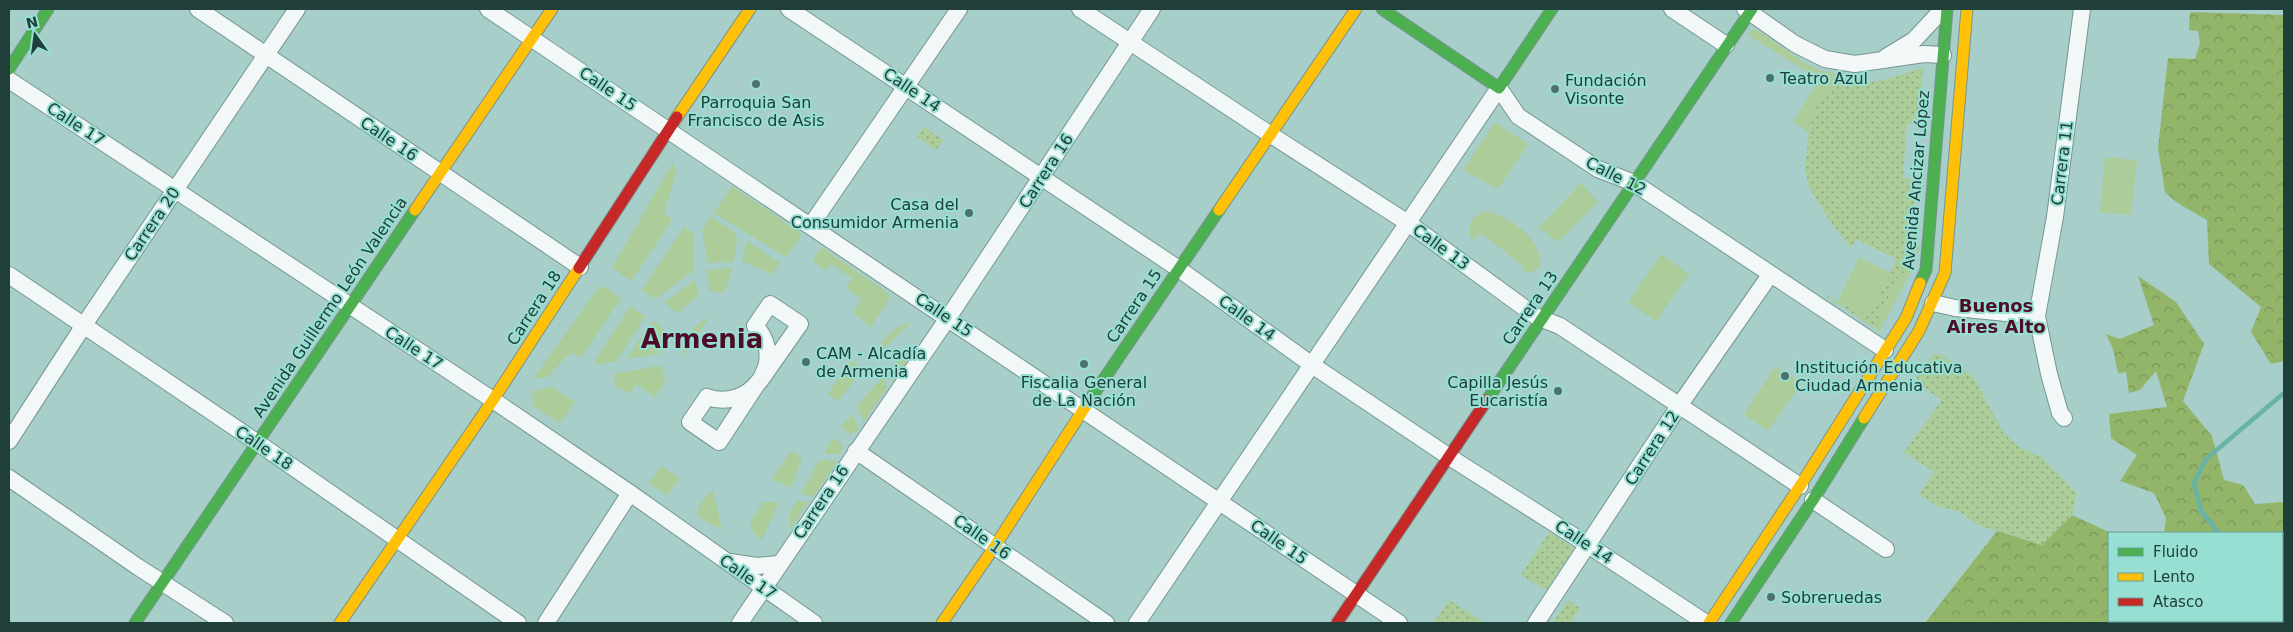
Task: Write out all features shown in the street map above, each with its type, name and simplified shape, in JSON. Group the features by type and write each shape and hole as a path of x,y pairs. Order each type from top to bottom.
{"main road":[{"path":"9,69 48,9"},
{"name":"Avenida Guillermo León Valencia","path":"135,623 552,9"},
{"name":"Carrera 18","path":"340,623 493,400 668,130 750,9"},
{"name":"Carrera 15","path":"942,623 995,546 1083,410 1356,9"},
{"name":"Calle 12","path":"1382,9 1499,88"},
{"path":"1499,88 1552,9"},
{"name":"Avenida Ancizar López","path":"1708,623 1800,486 1906,318 1926,270 1947,9"},
{"path":"1731,623 1813,500 1919,331 1946,273 1967,9"},
{"name":"Carrera 13","path":"1338,623 1448,456 1542,320 1749,10"}],"street":[{"name":"Calle 16","path":"198,9 580,267"},
{"name":"Carrera 20","path":"9,441 84,325 297,9"},
{"name":"Calle 15","path":"488,9 1399,623"},
{"name":"Calle 14","path":"789,9 1179,270 1312,365 1448,456 1708,623"},
{"path":"810,225 959,9"},
{"name":"Calle 13","path":"1080,9 1408,223 1542,320 1560,326 1800,486"},
{"name":"Carrera 16","path":"740,623 948,318 1152,9"},
{"path":"1672,9 1726,45"},
{"path":"1882,59 1914,40 1943,9"},
{"name":"Carrera 11","path":"2037,316 2055,217 2082,9"},
{"path":"1749,10 1795,44 1825,59 1855,64 1924,54 1943,55"},
{"name":"Calle 17","path":"9,80 493,400 630,493 814,623"},
{"path":"1137,623 1499,88"},
{"name":"Calle 12","path":"1499,88 1518,116 1598,170 1634,183 1885,350"},
{"name":"Calle 18","path":"9,275 258,443 518,623"},
{"name":"Carrera 12","path":"1536,623 1679,406 1770,275"},
{"path":"921,300 938,332"},
{"path":"1933,303 1955,308 2037,316 2049,374 2060,412 2064,418"},
{"name":"Calle 16","path":"856,451 1106,623"},
{"path":"9,478 138,567 225,623"},
{"path":"546,623 630,493"},
{"path":"1813,500 1886,550"},
{"path":"725,561 744,566 779,564"}],"green space":[{"path":"2190,12 2284,15 2284,361 2271,364 2251,332 2261,307 2209,264 2207,220 2176,202 2165,192 2158,148 2168,58 2195,59 2200,43 2198,31 2189,30"},
{"path":"1757,30 1806,64 1819,70 1848,76 1815,108 1809,133 1793,122 1819,79 1748,35 1751,31"},
{"path":"1923,67 1917,124 1907,124 1903,178 1917,180 1915,228 1919,249 1909,276 1900,273 1874,328 1823,294 1869,316 1897,259 1856,239 1851,248 1827,217 1809,187 1805,169 1809,133 1815,108 1842,82 1873,82"},
{"path":"1495,122 1528,144 1498,189 1463,170"},
{"path":"924,127 943,140 936,150 917,137"},
{"path":"2105,157 2137,160 2131,215 2100,212"},
{"path":"673,162 676,172 664,213 672,220 631,281 612,268"},
{"path":"1581,183 1598,202 1558,242 1538,227"},
{"path":"732,186 802,234 786,257 714,213"},
{"path":"1487,211 1506,219 1524,231 1537,248 1540,257 1540,267 1525,273 1522,265 1481,233 1475,240 1470,236 1470,226 1473,219"},
{"path":"710,217 735,233 737,243 733,262 708,263 702,231"},
{"path":"684,227 694,233 694,270 656,299 642,290"},
{"path":"747,241 780,263 772,274 742,261"},
{"path":"821,247 888,293 889,299 871,327 853,313 862,299 846,288 852,278 831,264 826,271 812,261"},
{"path":"1661,254 1689,274 1656,321 1628,302"},
{"path":"1859,257 1891,273 1869,316 1838,301"},
{"path":"732,269 724,293 709,291 708,270"},
{"path":"1901,272 1909,276 1879,332 1874,328"},
{"path":"2138,276 2176,302 2204,344 2183,401 2212,436 2224,480 2243,485 2255,504 2284,502 2284,622 1925,623 1997,531 2042,545 2072,515 2109,532 2108,622 2283,622 2283,532 2164,532 2166,518 2154,493 2120,481 2137,455 2111,438 2109,414 2167,407 2156,371 2140,390 2129,393 2126,372 2118,373 2113,349 2106,334 2120,339 2154,325"},
{"path":"695,280 698,296 678,313 664,303"},
{"path":"602,286 621,298 581,358 571,352 547,377 533,379 599,287"},
{"path":"630,306 645,316 617,361 596,365 595,361"},
{"path":"709,318 682,357 684,345 690,333 703,320"},
{"path":"653,321 664,329 658,354 626,359"},
{"path":"912,322 883,349 882,342 895,329"},
{"path":"920,346 891,382 886,373 909,349"},
{"path":"1941,354 1974,378 2004,434 2021,448 2040,456 2077,493 2072,515 2042,545 1978,525 1960,512 1935,505 1919,494 1934,472 1904,452 1942,400 1915,381 1932,355"},
{"path":"850,361 864,368 838,401 828,394"},
{"path":"658,366 662,368 665,381 655,397 636,384 629,394 621,388 616,389 614,374"},
{"path":"1776,366 1801,383 1768,431 1744,414"},
{"path":"883,377 887,387 864,422 857,405"},
{"path":"552,387 575,402 560,423 533,406 532,391"},
{"path":"852,414 859,429 850,434 840,427"},
{"path":"832,438 843,445 841,454 825,454"},
{"path":"791,451 802,457 791,488 772,479"},
{"path":"819,460 838,461 814,496 801,494"},
{"path":"661,466 679,478 667,496 649,483"},
{"path":"713,490 722,530 698,517 701,503 709,492 711,493"},
{"path":"796,501 809,501 790,530 789,515"},
{"path":"763,502 779,502 762,540 754,533 750,523"},
{"path":"1549,532 1574,548 1546,590 1521,575"},
{"path":"1449,600 1485,623 1434,623"},
{"path":"1568,600 1580,608 1570,623 1552,623"}],"waterway":[{"path":"2218,532 2201,511 2194,483 2206,459 2284,393"}],"traffic: fast":[{"path":"9,69 48,9"},
{"path":"1382,9 1499,88 1552,9"},
{"path":"1487,400 1752,9"},
{"path":"1920,283 1926,270 1947,9"},
{"path":"135,623 415,210"},
{"path":"1089,401 1219,210"},
{"path":"1731,623 1813,500 1864,418"}],"traffic: slow":[{"path":"415,210 552,9"},
{"path":"677,117 750,9"},
{"path":"1219,210 1356,9"},
{"path":"1864,418 1919,331 1945,273 1967,9"},
{"path":"340,623 493,400 579,268"},
{"path":"1709,623 1800,486 1906,318 1920,283"},
{"path":"942,623 995,546 1089,401"}],"traffic: jam":[{"path":"579,268 677,117"},
{"path":"1337,623 1487,400"}],"place":[{"name":"Teatro Azul","path":"1770,78"},
{"name":"Parroquia San Francisco de Asis","path":"756,84"},
{"name":"Fundación Visonte","path":"1555,89"},
{"name":"Casa del Consumidor Armenia","path":"969,213"},
{"name":"CAM - Alcadía de Armenia","path":"806,362"},
{"name":"Fiscalia General de La Nación","path":"1084,364"},
{"name":"Institución Educativa Ciudad Armenia","path":"1785,376"},
{"name":"Capilla Jesús Eucaristía","path":"1558,391"},
{"name":"Sobreruedas","path":"1771,597"}],"district":[{"name":"Buenos Aires Alto","path":"1996,315"},
{"name":"Armenia","path":"702,339"}]}
